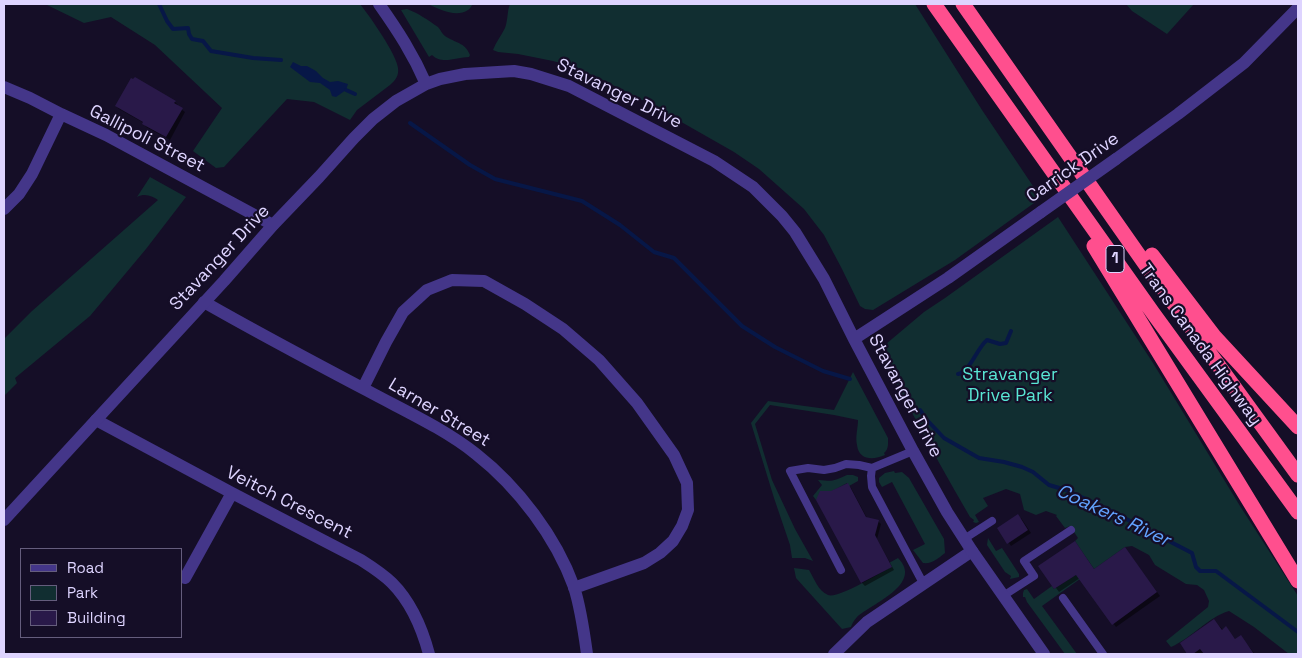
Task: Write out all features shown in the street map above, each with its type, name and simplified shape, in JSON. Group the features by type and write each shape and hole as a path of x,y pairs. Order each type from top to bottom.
{"highway":[{"name":"Trans Canada Highway","path":"934,4 1153,313 1298,512"},
{"name":"Trans Canada Highway","path":"963,4 1298,476"},
{"path":"1012,74 1214,336 1298,427"},
{"path":"1026,134 1298,582"}],"street":[{"path":"379,4 416,61 426,84"},
{"name":"Carrick Drive","path":"854,339 964,267 1178,114 1238,68 1298,8"},
{"name":"Stavanger Drive","path":"4,520 364,128 396,101 426,84 465,74 514,71 540,76 585,94 714,161 753,187 768,201 795,232 824,279 913,451 947,512 1044,654"},
{"name":"Gallipoli Street","path":"4,86 106,135 273,225"},
{"path":"4,209 19,194 32,174 61,114"},
{"path":"363,388 403,312 427,290 452,280 484,281 525,304 562,329 599,360 637,403 674,455 687,483 688,510 682,526 673,541 660,553 644,563 574,588"},
{"name":"Larner Street","path":"204,302 443,432 475,453 493,468 526,503 560,555 574,588 584,627 588,654"},
{"name":"Veitch Crescent","path":"96,420 361,560 380,572 399,591 415,615 424,634 429,654"},
{"path":"185,578 232,493"},
{"path":"834,654 867,622 972,551"}],"lane":[{"path":"841,570 790,471 808,468 824,470 846,464 872,468 913,451"},
{"path":"872,468 872,487 923,583"},
{"path":"964,539 992,521"},
{"path":"1003,596 1034,576 1024,561 1071,530"},
{"path":"1063,598 1103,654"}],"green space":[{"path":"45,4 360,4 393,54 398,73 392,83 357,110 350,120 314,102 287,99 224,167 216,168 193,151 222,108 155,45 111,17 84,23"},
{"path":"428,4 473,4 468,10 453,13"},
{"path":"510,4 915,4 982,110 1041,198 955,260 873,310 865,309 860,306 824,235 804,209 759,169 734,152 648,103 599,78 571,66 553,61 493,50 505,28"},
{"path":"1126,4 1194,4 1167,34 1132,11"},
{"path":"407,9 427,19 438,27 445,36 463,45 470,55 469,57 440,60 432,55 429,57 401,10"},
{"path":"150,177 186,197 146,249 90,316 15,378 17,383 4,396 4,339 32,311 158,200 143,195 137,197"},
{"name":"Stravanger Drive Park","path":"1058,217 1153,363 1240,506 1298,596 1298,654 1289,654 1254,627 1229,611 1214,618 1171,647 1166,641 1208,607 1209,601 1204,590 1197,585 1186,584 1155,565 1149,555 1132,546 1125,547 1042,606 1077,654 1065,654 1025,597 1023,597 1023,593 1027,589 1034,599 1052,586 1054,589 1091,565 1075,541 1078,538 1070,526 1065,528 1057,515 1046,511 1036,515 1024,510 1020,494 1006,489 983,498 988,506 975,515 979,522 973,522 974,520 970,517 932,450 894,380 883,349 886,344 924,312"},
{"path":"853,372 888,438 885,455 868,458 861,454 856,442 858,420 770,405 755,424 772,480 795,529 813,561 805,558 792,558 790,545 751,423 768,401 834,410"},
{"path":"894,471 895,473 902,472 909,478 944,539 945,553 932,562 923,563 913,550 925,544 892,482 882,487 879,482 879,478 885,473"},
{"path":"847,475 858,477 858,481 849,486 847,483 816,500 813,496 822,485 818,480 832,481"},
{"path":"988,538 996,551 1002,548 1019,574 1019,577 1010,579 1011,576 1005,572 987,545"},
{"path":"898,558 904,567 905,576 900,585 857,617 851,627 842,629 796,578 794,568 809,570 822,591 828,595 833,595 869,580 891,567 889,563"}],"water":[{"path":"293,62 301,66 307,66 330,82 338,81 348,84 346,90 336,97 332,96 330,90 320,83 310,82 290,67"}],"building":[{"path":"135,77 176,101 174,103 183,108 166,137 115,106 131,78"},
{"path":"848,483 866,517 879,520 875,535 892,567 861,583 816,500 820,491 831,491"},
{"path":"1018,514 1028,530 1007,544 997,528"},
{"path":"1075,541 1094,569 1125,547 1157,592 1112,625 1076,575 1054,589 1038,566"},
{"path":"1214,619 1222,630 1226,626 1235,639 1241,635 1254,654 1204,654 1200,649 1193,654 1187,654 1180,643"}],"waterway":[{"name":"Coakers River","path":"159,4 173,29 188,28 192,39 203,41 211,51 253,58 281,60"},
{"name":"Coakers River","path":"346,90 355,94"},
{"name":"Coakers River","path":"410,123 470,165 495,179 582,201 620,225 654,252 674,258 742,326 775,347 823,371 850,379"},
{"path":"958,374 966,369 987,340 1000,344 1006,343 1011,331"},
{"name":"Coakers River","path":"920,410 944,438 979,458 1022,467 1033,472 1049,485 1066,490 1101,506 1192,553 1196,567 1200,571 1216,571 1298,632"}]}
